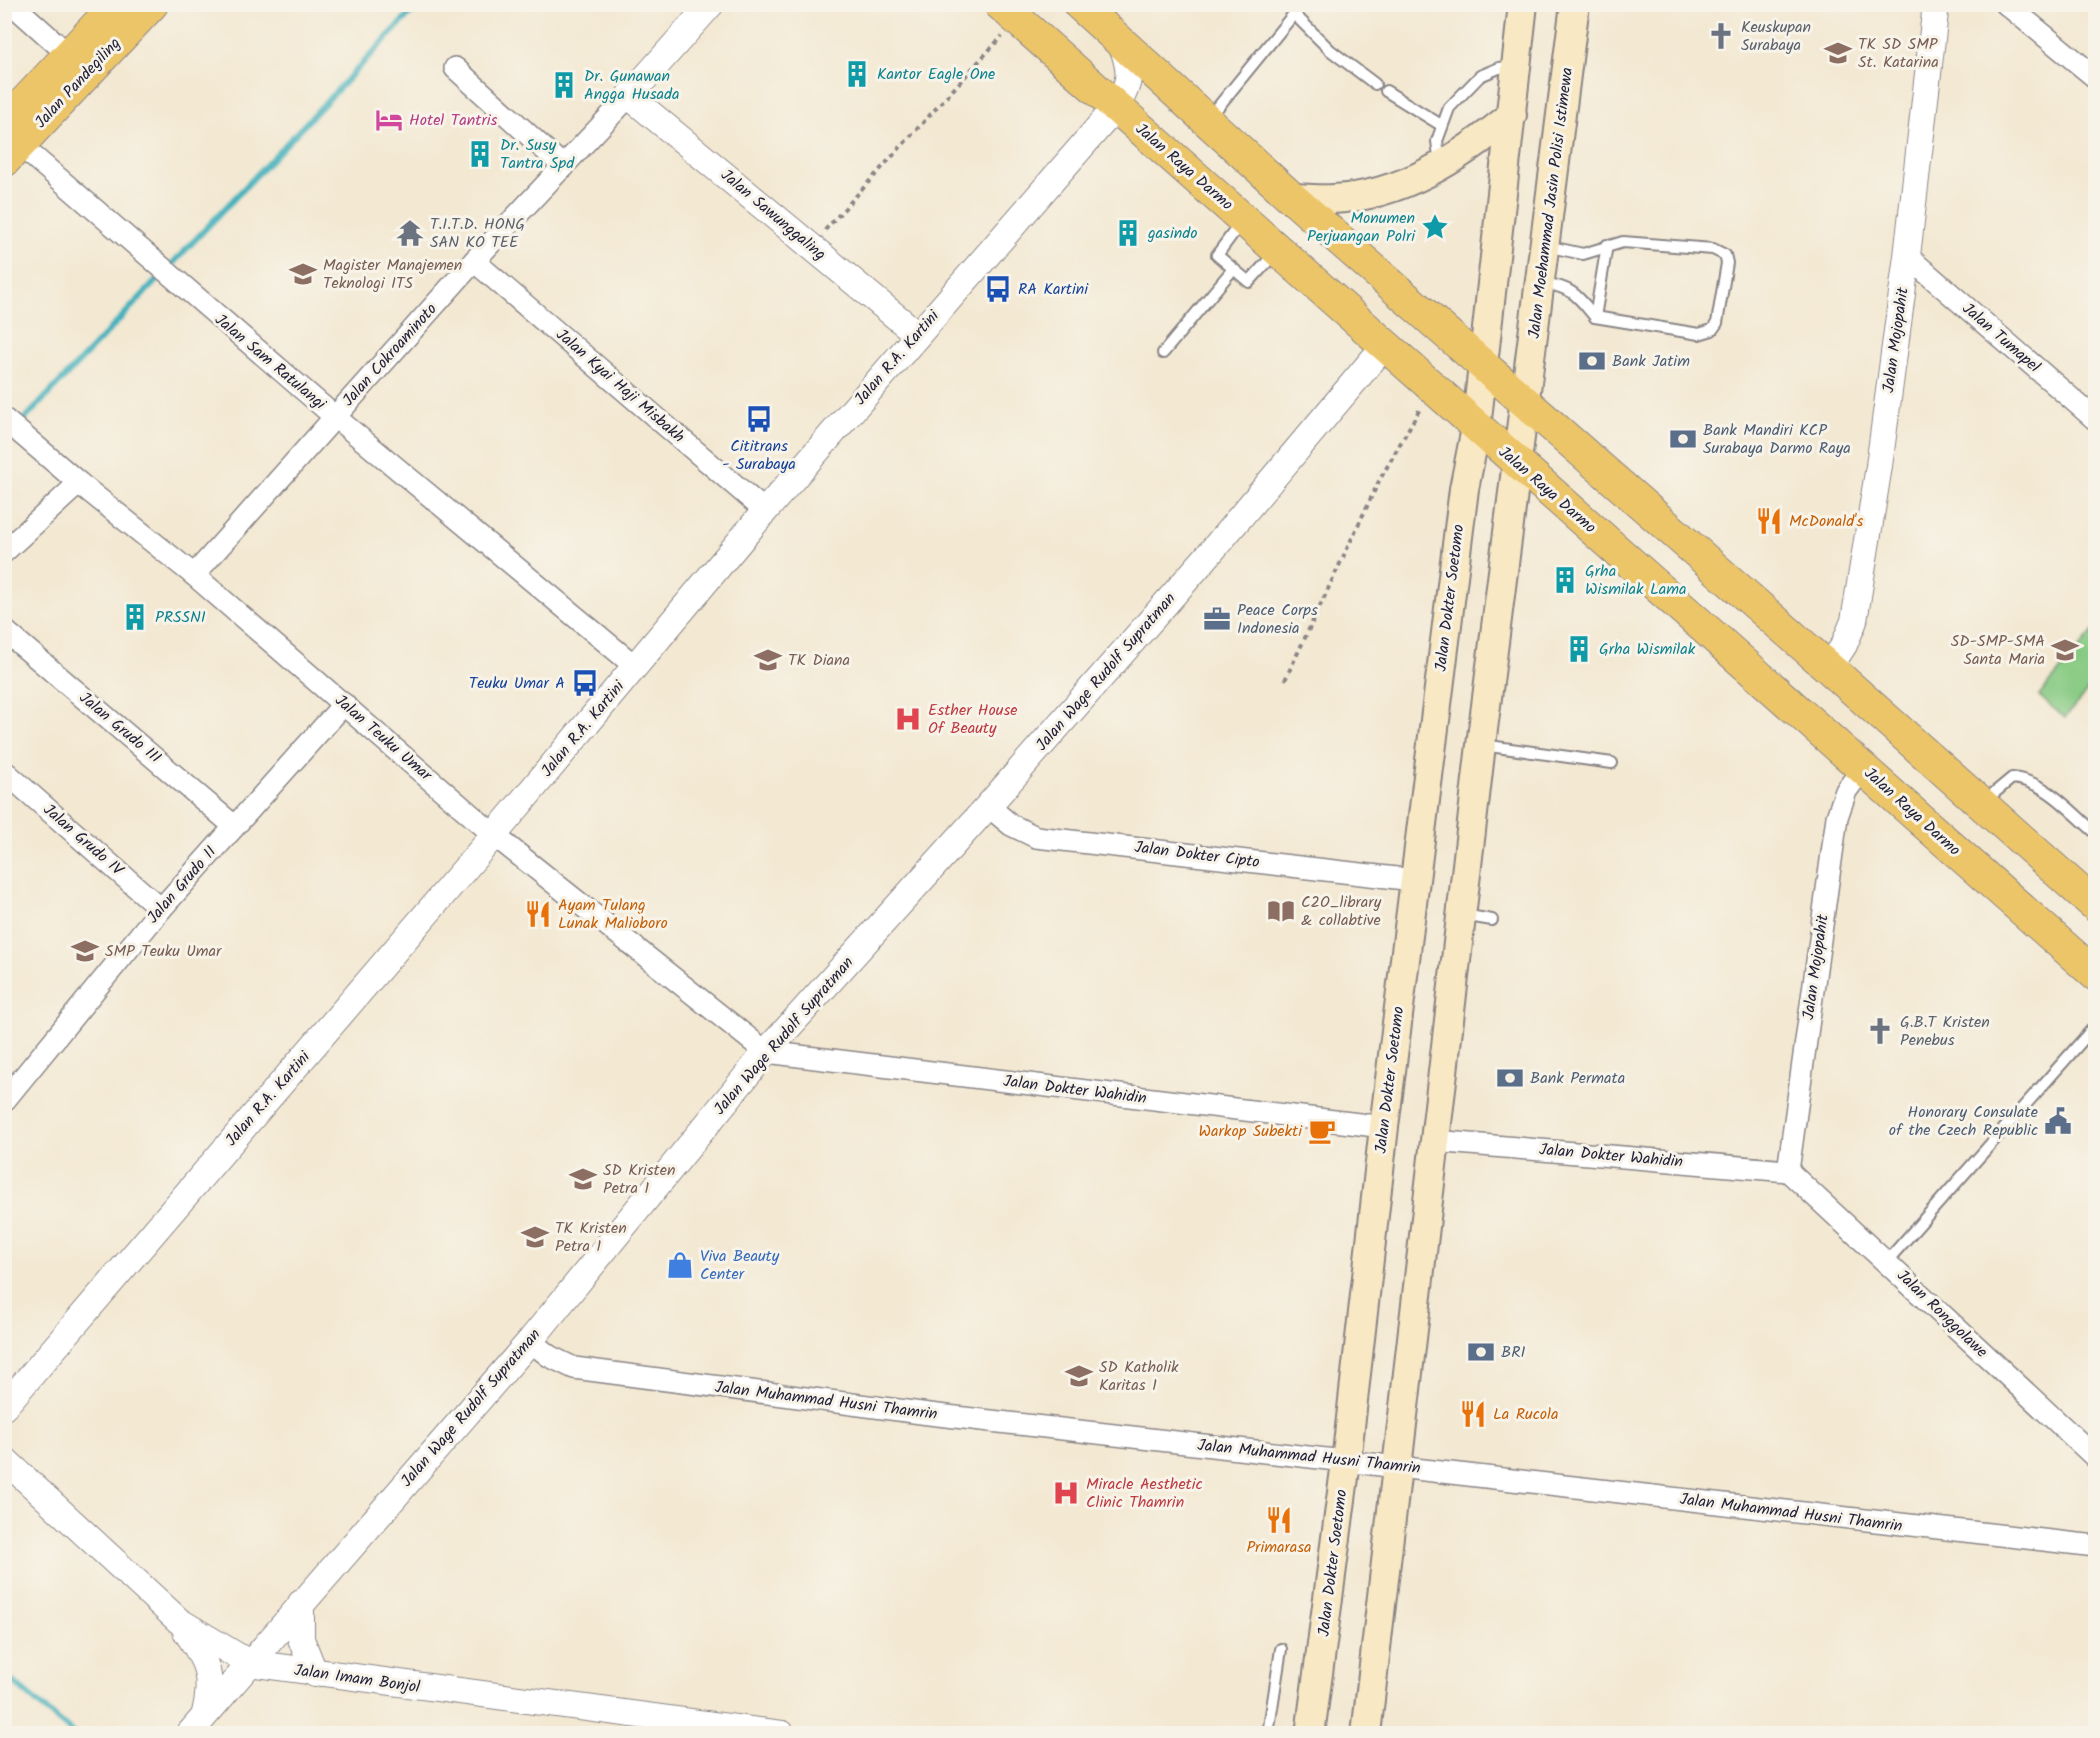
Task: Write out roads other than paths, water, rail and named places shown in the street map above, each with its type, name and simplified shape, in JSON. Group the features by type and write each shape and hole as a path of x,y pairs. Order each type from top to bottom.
{"main road":[{"name":"Jalan Pandegiling","path":"8,140 69,55 117,4"},
{"name":"Jalan Pandegiling","path":"8,140 152,4"},
{"path":"1484,366 1523,4"},
{"name":"Jalan Moehammad Jasin Polisi Istimewa","path":"1518,466 1575,4"},
{"name":"Jalan Raya Darmo","path":"1009,12 1386,344 1518,466 2096,975"},
{"path":"1103,18 1207,120 1292,198 1527,402 2096,906"},
{"path":"1292,198 1334,200 1367,195 1401,184 1440,167 1478,143 1512,116"},
{"name":"Jalan Dokter Soetomo","path":"1310,1734 1346,1462 1414,880 1464,489 1476,428 1484,366"},
{"path":"1366,1734 1481,745 1518,466"}],"street":[{"path":"12,4 69,55"},
{"name":"Jalan Cokroaminoto","path":"194,575 474,261 564,167 711,4"},
{"name":"Jalan Mojopahit","path":"1829,668 1844,645 1854,621 1879,466 1907,256 1936,4"},
{"path":"2006,4 2096,78"},
{"name":"Jalan R.A. Kartini","path":"4,1407 494,835 765,511 1116,107 1130,80 1128,62 1103,18"},
{"path":"455,68 564,167"},
{"name":"Jalan Sawunggaling","path":"629,96 917,334"},
{"name":"Jalan Sam Ratulangi","path":"8,140 334,417 636,667"},
{"name":"Jalan Tumapel","path":"1907,256 2096,420"},
{"name":"Jalan Kyai Haji Misbakh","path":"474,261 765,511"},
{"name":"Jalan Wage Rudolf Supratman","path":"189,1734 300,1603 530,1341 766,1052 988,807 1210,554 1386,344"},
{"name":"Jalan Teuku Umar","path":"6,420 79,483 194,575 494,835 766,1052"},
{"path":"4,552 79,483"},
{"name":"Jalan Grudo III","path":"4,630 234,826"},
{"name":"Jalan Grudo II","path":"4,1101 161,909 344,704"},
{"name":"Jalan Mojopahit","path":"1788,1172 1837,817 1846,791 1863,768"},
{"name":"Jalan Grudo IV","path":"4,771 161,909"},
{"name":"Jalan Dokter Cipto","path":"988,807 1011,825 1036,837 1414,880"},
{"name":"Jalan Dokter Wahidin","path":"766,1052 1384,1127"},
{"name":"Jalan Dokter Wahidin","path":"1434,1141 1788,1172"},
{"name":"Jalan Ronggolawe","path":"1788,1172 1887,1260 2096,1458"},
{"name":"Jalan Muhammad Husni Thamrin","path":"530,1341 549,1356 574,1368 929,1414 2096,1546"},
{"name":"Jalan Imam Bonjol","path":"4,1459 179,1621 249,1663 315,1674 782,1734"},
{"path":"4,1473 34,1486"},
{"path":"300,1603 301,1640 315,1674"},
{"path":"179,1621 202,1655 209,1671 211,1685 205,1713"}],"lane":[{"path":"1207,120 1302,4"},
{"path":"1294,14 1330,50 1375,84"},
{"path":"1440,167 1437,141 1449,108 1480,76 1499,68 1517,66"},
{"path":"1386,91 1441,125"},
{"path":"1244,219 1217,253 1233,269 1250,282 1279,249"},
{"path":"1541,283 1564,286 1577,295 1595,317 1699,334 1712,330 1717,323 1727,263 1725,255 1713,249 1623,242 1583,254 1546,246"},
{"path":"1595,317 1607,245"},
{"path":"1163,353 1233,269"},
{"path":"1481,745 1612,763"},
{"path":"1981,804 2012,778 2025,779 2046,790 2096,833"},
{"path":"1462,915 1492,920"},
{"path":"1887,1260 2096,1025"},
{"path":"1268,1734 1281,1649"}],"waterway":[{"path":"4,441 419,4"},
{"path":"4,1674 74,1734"}],"place":[{"name":"Keuskupan Surabaya","path":"1721,36"},
{"name":"TK SD SMP St. Katarina","path":"1838,53"},
{"name":"Kantor Eagle One","path":"857,74"},
{"name":"Dr. Gunawan Angga Husada","path":"564,85"},
{"name":"Hotel Tantris","path":"389,120"},
{"name":"Dr. Susy Tantra Spd","path":"480,154"},
{"name":"Monumen Perjuangan Polri","path":"1435,227"},
{"name":"T.I.T.D. HONG SAN KO TEE","path":"410,233"},
{"name":"gasindo","path":"1128,233"},
{"name":"Magister Manajemen Teknologi ITS","path":"303,274"},
{"name":"RA Kartini","path":"998,289"},
{"name":"Bank Jatim","path":"1592,361"},
{"name":"Cititrans - Surabaya","path":"759,419"},
{"name":"Bank Mandiri KCP Surabaya Darmo Raya","path":"1683,439"},
{"name":"McDonald's","path":"1769,521"},
{"name":"Grha Wismilak Lama","path":"1565,580"},
{"name":"PRSSNI","path":"135,617"},
{"name":"Peace Corps Indonesia","path":"1217,619"},
{"name":"Grha Wismilak","path":"1579,649"},
{"name":"SD-SMP-SMA Santa Maria","path":"2065,650"},
{"name":"TK Diana","path":"768,660"},
{"name":"Teuku Umar A","path":"585,683"},
{"name":"Esther House Of Beauty","path":"908,719"},
{"name":"C2O_library & collabtive","path":"1281,911"},
{"name":"Ayam Tulang Lunak Malioboro","path":"538,914"},
{"name":"SMP Teuku Umar","path":"85,951"},
{"name":"G.B.T Kristen Penebus","path":"1880,1031"},
{"name":"Bank Permata","path":"1510,1078"},
{"name":"Honorary Consulate of the Czech Republic","path":"2058,1121"},
{"name":"Warkop Subekti","path":"1322,1131"},
{"name":"SD Kristen Petra 1","path":"583,1179"},
{"name":"TK Kristen Petra 1","path":"535,1237"},
{"name":"Viva Beauty Center","path":"680,1265"},
{"name":"BRI","path":"1481,1352"},
{"name":"SD Katholik Karitas 1","path":"1079,1376"},
{"name":"La Rucola","path":"1473,1414"},
{"name":"Miracle Aesthetic Clinic Thamrin","path":"1066,1493"},
{"name":"Primarasa","path":"1279,1520"}]}
